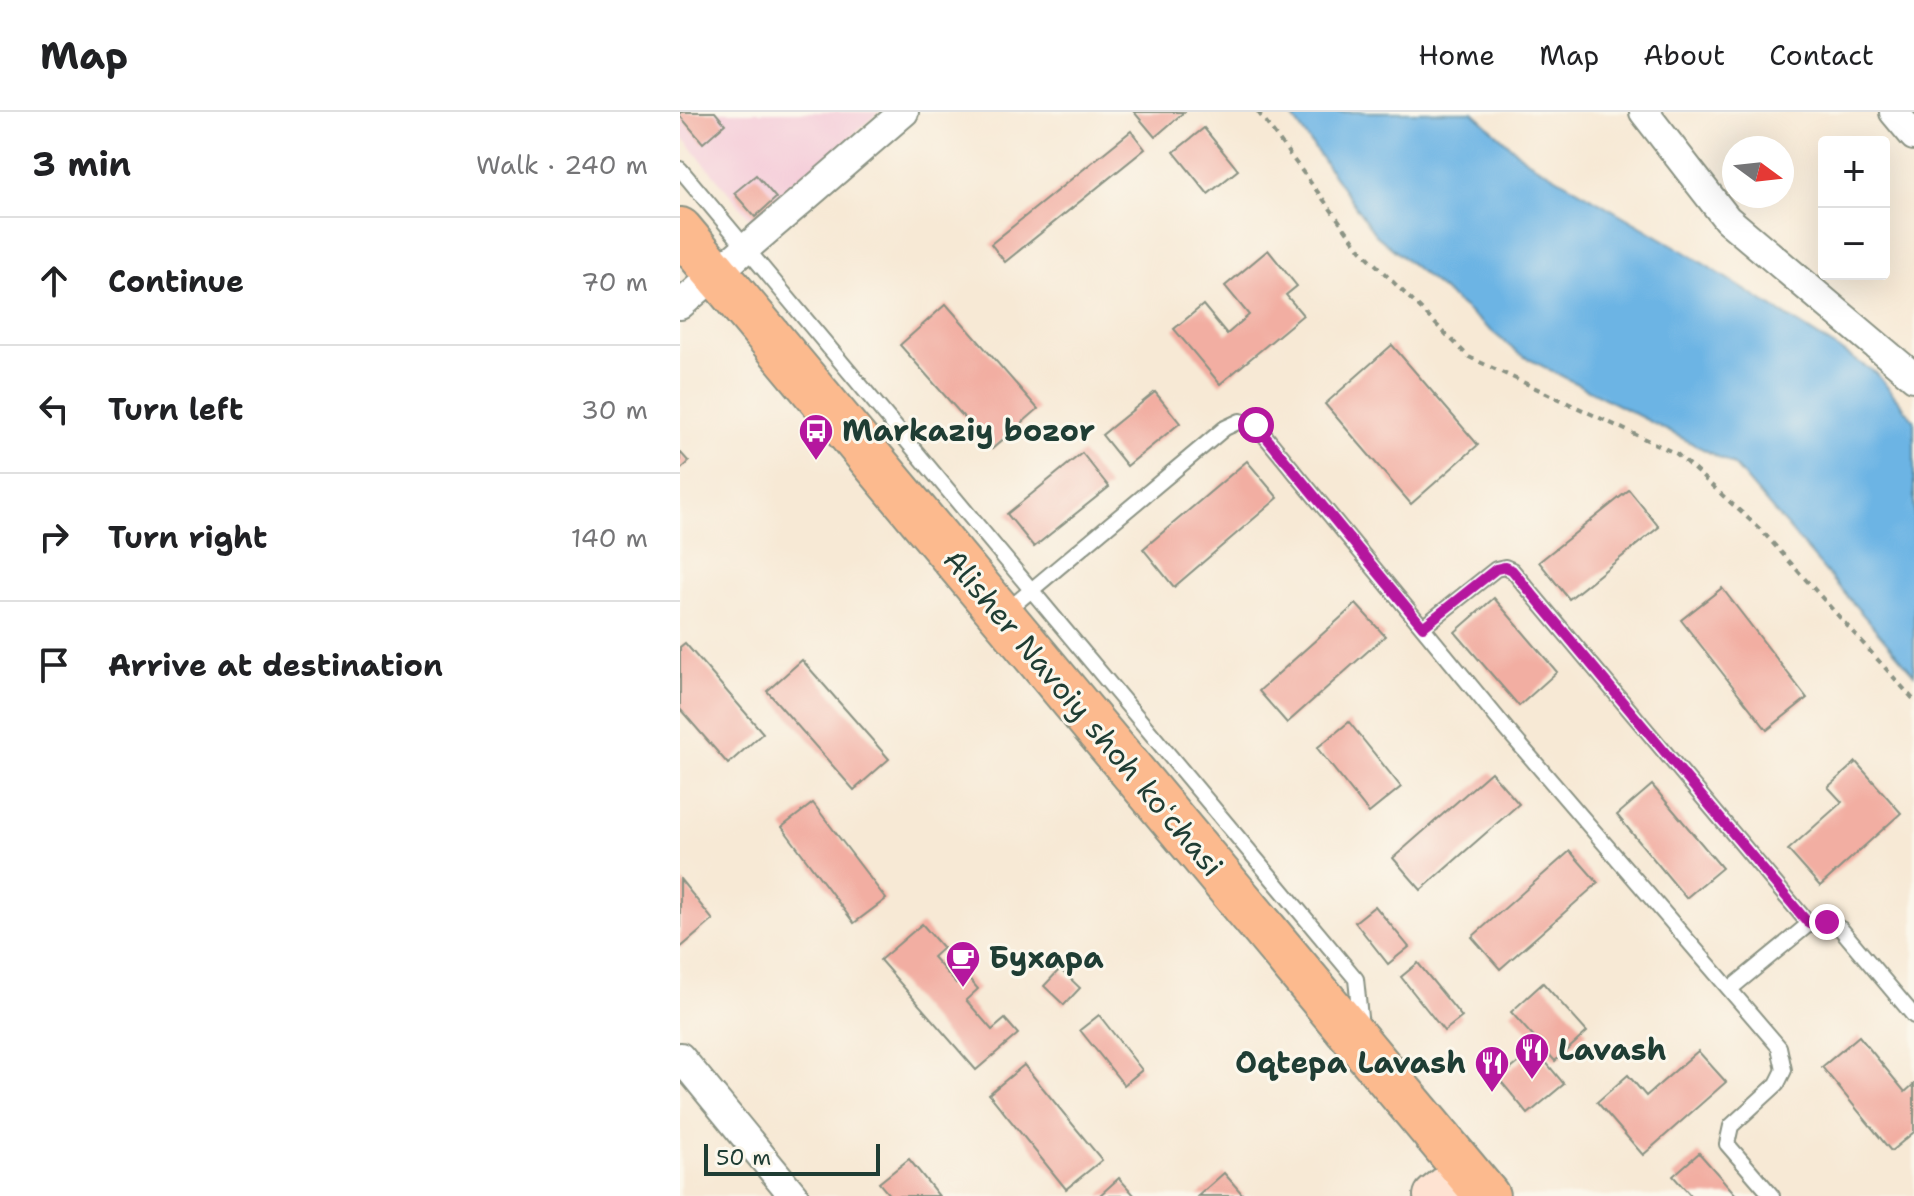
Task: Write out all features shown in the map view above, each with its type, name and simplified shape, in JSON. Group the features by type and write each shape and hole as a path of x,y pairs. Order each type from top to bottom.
{"main road":[{"name":"Alisher Navoiy shoh koʻchasi","path":"680,230 703,280 1456,1189"},
{"name":"Alisher Navoiy shoh koʻchasi","path":"703,280 1016,603 1363,1048 1456,1189"}],"street":[{"path":"703,280 904,112"},
{"path":"1644,112 1727,219 1914,377"},
{"path":"1894,112 1914,136"},
{"path":"680,1057 794,1196"}],"lane":[{"name":"Alisher Navoiy shoh koʻchasi","path":"680,169 703,280"},
{"path":"1016,603 1225,428 1240,421 1256,425 1508,731 1779,1047 1784,1070 1777,1084 1731,1126 1727,1144 1772,1196"},
{"path":"1423,627 1496,569 1505,567 1512,570 1809,924"},
{"path":"1730,989 1809,924 1827,922 1841,929 1914,1016"}],"path":[{"path":"1258,112 1361,250 1469,357 1677,454 1762,531 1914,700"}],"shaded area":[{"path":"680,112 879,112 753,222 680,134"}],"water":[{"path":"1289,112 1473,112 1525,159 1685,252 1876,373 1914,420 1914,674 1734,465 1519,354 1375,234"}],"building":[{"path":"680,112 715,112 725,124 703,143"},
{"path":"1134,112 1184,112 1155,137"},
{"path":"1204,128 1238,170 1208,194 1174,152"},
{"path":"1131,131 1145,149 1005,262 991,244"},
{"path":"756,175 776,198 755,217 734,193"},
{"path":"1268,250 1297,286 1286,295 1303,315 1220,384 1174,329 1203,305 1227,334 1249,315 1225,286"},
{"path":"946,304 1038,409 992,449 900,345"},
{"path":"1392,345 1478,445 1411,504 1325,404"},
{"path":"1155,392 1180,423 1127,466 1102,435"},
{"path":"680,452 689,462 680,470"},
{"path":"1082,453 1109,487 1034,547 1007,514"},
{"path":"1247,461 1278,498 1174,587 1143,549"},
{"path":"1629,490 1659,527 1569,599 1539,562"},
{"path":"1722,588 1807,698 1767,730 1681,620"},
{"path":"1494,598 1557,672 1519,706 1455,632"},
{"path":"1356,604 1385,636 1287,723 1259,691"},
{"path":"685,643 763,733 728,764 680,709 680,647"},
{"path":"802,660 889,759 854,790 767,691"},
{"path":"1349,722 1401,787 1369,813 1317,748"},
{"path":"1856,762 1901,813 1820,886 1788,850 1842,802 1828,787"},
{"path":"1491,772 1519,804 1421,890 1393,858"},
{"path":"1652,785 1722,868 1686,898 1617,815"},
{"path":"813,803 886,899 854,923 782,827"},
{"path":"1570,851 1598,883 1500,969 1472,937"},
{"path":"680,879 713,920 680,948"},
{"path":"1375,906 1409,947 1388,964 1355,922"},
{"path":"922,924 943,948 933,957 956,983 966,975 978,989 966,1000 992,1030 1005,1019 1018,1034 976,1070 880,960"},
{"path":"1418,963 1462,1017 1444,1031 1401,977"},
{"path":"1060,969 1080,988 1064,1005 1044,986"},
{"path":"1543,983 1587,1032 1555,1061 1511,1012"},
{"path":"1099,1015 1142,1070 1124,1085 1080,1030"},
{"path":"1859,1036 1905,1092 1914,1084 1914,1132 1891,1151 1822,1067"},
{"name":"Lavash","path":"1535,1049 1564,1084 1528,1114 1499,1079"},
{"path":"1698,1051 1726,1082 1643,1155 1597,1102 1628,1075 1646,1096"},
{"path":"1024,1065 1102,1160 1066,1189 989,1094"},
{"path":"1699,1153 1737,1196 1691,1196 1673,1176"},
{"path":"909,1159 939,1196 890,1196 879,1183"},
{"path":"1224,1173 1244,1196 1198,1196"},
{"path":"1119,1178 1135,1196 1099,1196"}],"place":[{"name":"Markaziy bozor","path":"816,462"},
{"name":"Бухара","path":"963,989"},
{"name":"Lavash","path":"1532,1081"},
{"name":"Oqtepa Lavash","path":"1492,1094"}],"route":[{"path":"1256,425 1423,627 1496,569 1505,567 1512,570 1809,924 1827,922"}]}
